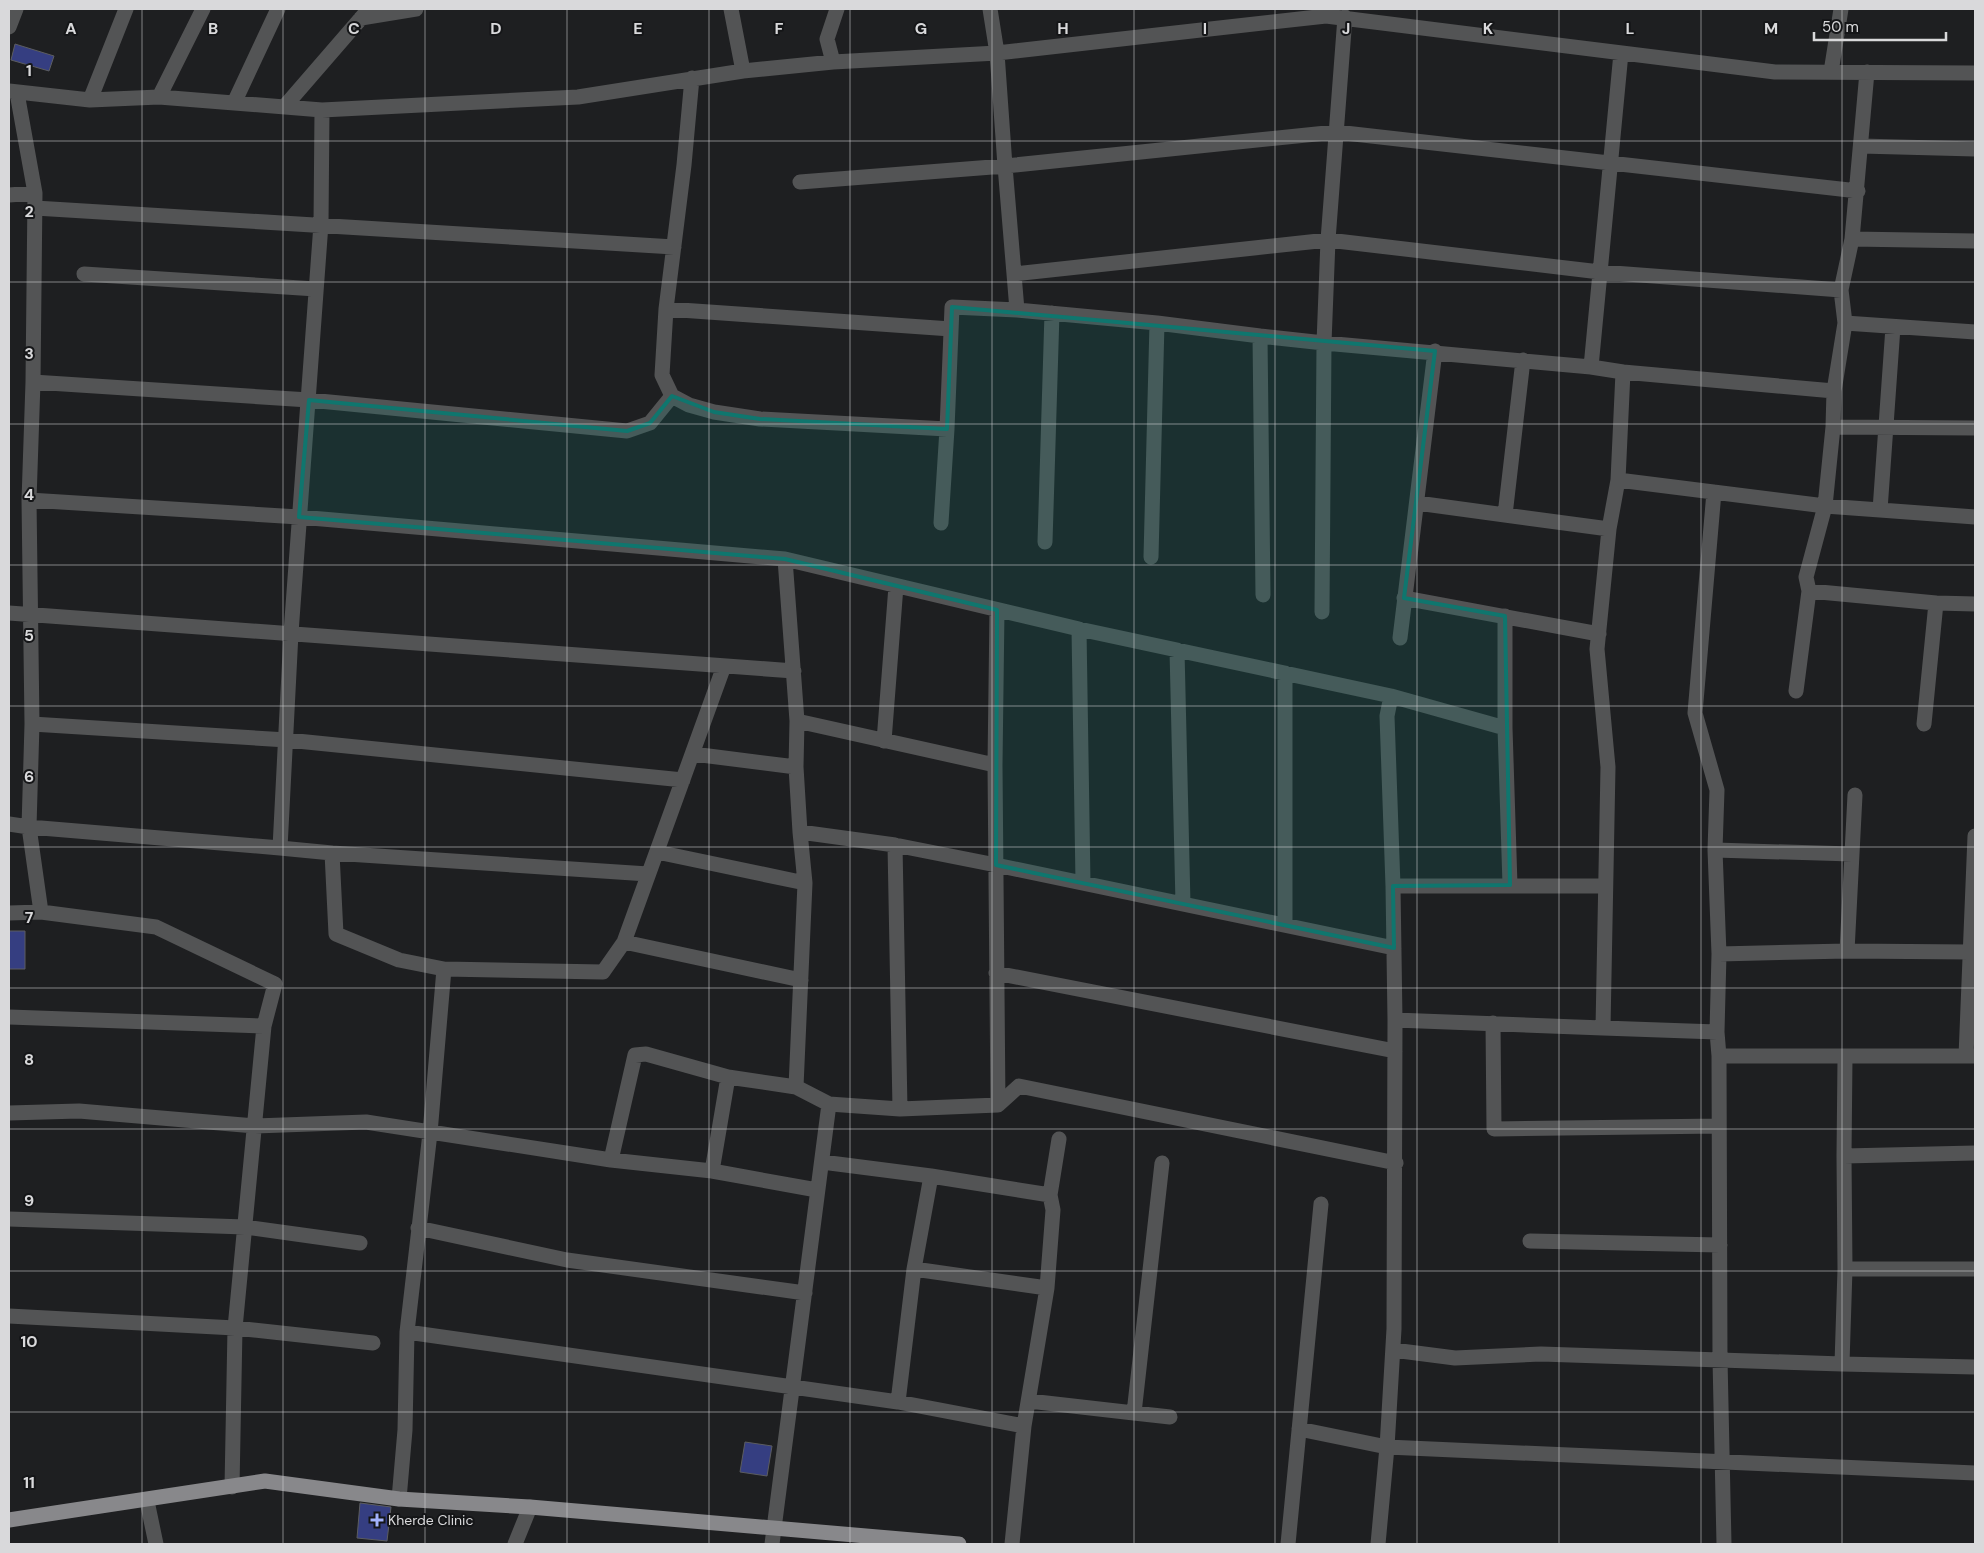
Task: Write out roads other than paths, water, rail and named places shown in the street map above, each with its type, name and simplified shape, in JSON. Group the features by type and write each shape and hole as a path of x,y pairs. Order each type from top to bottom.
{"main road":[{"path":"9,1520 147,1501 265,1481 399,1499 530,1507 959,1544"}],"street":[{"path":"9,27 16,9"},
{"path":"90,100 126,9"},
{"path":"159,97 203,9"},
{"path":"234,103 278,9"},
{"path":"285,106 365,14 416,9"},
{"path":"731,9 743,71"},
{"path":"833,62 827,39 837,9"},
{"path":"990,9 997,53 1017,310"},
{"path":"1831,72 1841,9"},
{"path":"1322,612 1324,343 1341,15"},
{"path":"41,912 29,826 32,724 29,500 33,382 35,193 13,92 90,100 159,97 322,110 578,97 743,71 833,62 997,53 1341,15 1775,72 1975,73"},
{"path":"1591,367 1620,53"},
{"path":"1796,691 1808,591 1806,577 1825,506 1833,427 1834,390 1845,323 1841,290 1852,239 1858,191 1867,72"},
{"path":"692,78 666,308 662,375 672,396 689,406 760,419 947,429"},
{"path":"280,848 291,633 321,224 322,110"},
{"path":"800,182 1005,166 1336,132 1858,191"},
{"path":"1861,146 1975,149"},
{"path":"9,195 35,193"},
{"path":"35,208 674,247"},
{"path":"1852,239 1975,241"},
{"path":"1014,274 1328,240 1600,272 1841,290"},
{"path":"84,274 316,289"},
{"path":"941,523 952,307 1052,313 1158,323 1324,343 1523,360 1622,372 1834,390"},
{"path":"666,308 951,329"},
{"path":"1045,542 1052,313"},
{"path":"1151,557 1158,323"},
{"path":"1845,323 1975,332"},
{"path":"1880,510 1884,427 1893,327"},
{"path":"1260,336 1263,595"},
{"path":"1400,638 1435,352"},
{"path":"1505,515 1523,360"},
{"path":"1603,1028 1608,767 1598,649 1609,529 1618,480 1622,372"},
{"path":"33,382 309,400 627,432 650,423 672,396"},
{"path":"1833,427 1975,428"},
{"path":"1618,480 1825,506 1975,517"},
{"path":"1714,492 1695,713 1717,790 1715,850 1719,954 1717,1032 1719,1056 1720,1359 1724,1544"},
{"path":"29,500 300,517 785,558 1079,629 1391,696 1505,728"},
{"path":"1417,503 1609,529"},
{"path":"785,558 794,671 797,721 796,768 805,883 796,1087"},
{"path":"884,741 896,586"},
{"path":"1808,591 1975,604"},
{"path":"1404,598 1599,634"},
{"path":"1924,724 1936,602"},
{"path":"998,610 995,765 998,1105"},
{"path":"9,613 794,671"},
{"path":"1505,616 1505,728 1510,885"},
{"path":"1079,629 1083,883"},
{"path":"1177,650 1183,904"},
{"path":"332,853 336,934 399,960 444,969 603,972 624,942 724,666"},
{"path":"1285,673 1285,923"},
{"path":"1378,1544 1393,1350 1396,1163 1393,886 1387,716 1391,696"},
{"path":"797,721 995,765"},
{"path":"32,724 287,740 683,780"},
{"path":"693,754 796,768"},
{"path":"1847,951 1855,795"},
{"path":"9,824 332,853 648,874"},
{"path":"800,832 895,845 1285,923 1394,948"},
{"path":"1719,1056 1845,1058 1971,1056 1970,952 1975,836"},
{"path":"895,845 900,1109"},
{"path":"1715,850 1852,854"},
{"path":"657,852 805,883"},
{"path":"1393,886 1605,886"},
{"path":"9,913 41,912 156,927 275,984 264,1026 235,1328 232,1487"},
{"path":"624,942 801,980"},
{"path":"1719,954 1847,951 1970,952"},
{"path":"399,1499 405,1430 407,1332 430,1133 444,969"},
{"path":"996,973 1395,1051"},
{"path":"9,1017 264,1026"},
{"path":"1395,1020 1717,1032"},
{"path":"1493,1024 1494,1129 1719,1126"},
{"path":"611,1160 635,1055 646,1054 728,1077 796,1087 829,1104 900,1109 998,1105 1019,1086 1396,1163"},
{"path":"1842,1364 1845,1269 1845,1058"},
{"path":"712,1171 728,1077"},
{"path":"772,1544 794,1387 829,1104"},
{"path":"9,1113 79,1111 255,1126 366,1122 611,1160 712,1171 817,1190"},
{"path":"1012,1544 1024,1426 1047,1288 1053,1210 1050,1194 1059,1139"},
{"path":"1844,1156 1975,1153"},
{"path":"822,1162 1050,1194"},
{"path":"1134,1413 1162,1163"},
{"path":"898,1402 914,1269 931,1176"},
{"path":"1288,1544 1322,1204"},
{"path":"9,1218 245,1227 360,1243"},
{"path":"418,1228 567,1260 805,1293"},
{"path":"1530,1241 1720,1245"},
{"path":"914,1269 1047,1288"},
{"path":"1845,1269 1975,1269"},
{"path":"9,1316 235,1328 373,1343"},
{"path":"407,1332 898,1402 1024,1426"},
{"path":"1393,1350 1455,1358 1541,1354 1842,1364 1975,1366"},
{"path":"1029,1401 1170,1417"},
{"path":"1299,1429 1386,1447 1722,1463 1975,1472"},
{"path":"147,1501 156,1544"},
{"path":"516,1544 530,1507"}],"place":[{"name":"Kherde Clinic","path":"377,1520"}]}
